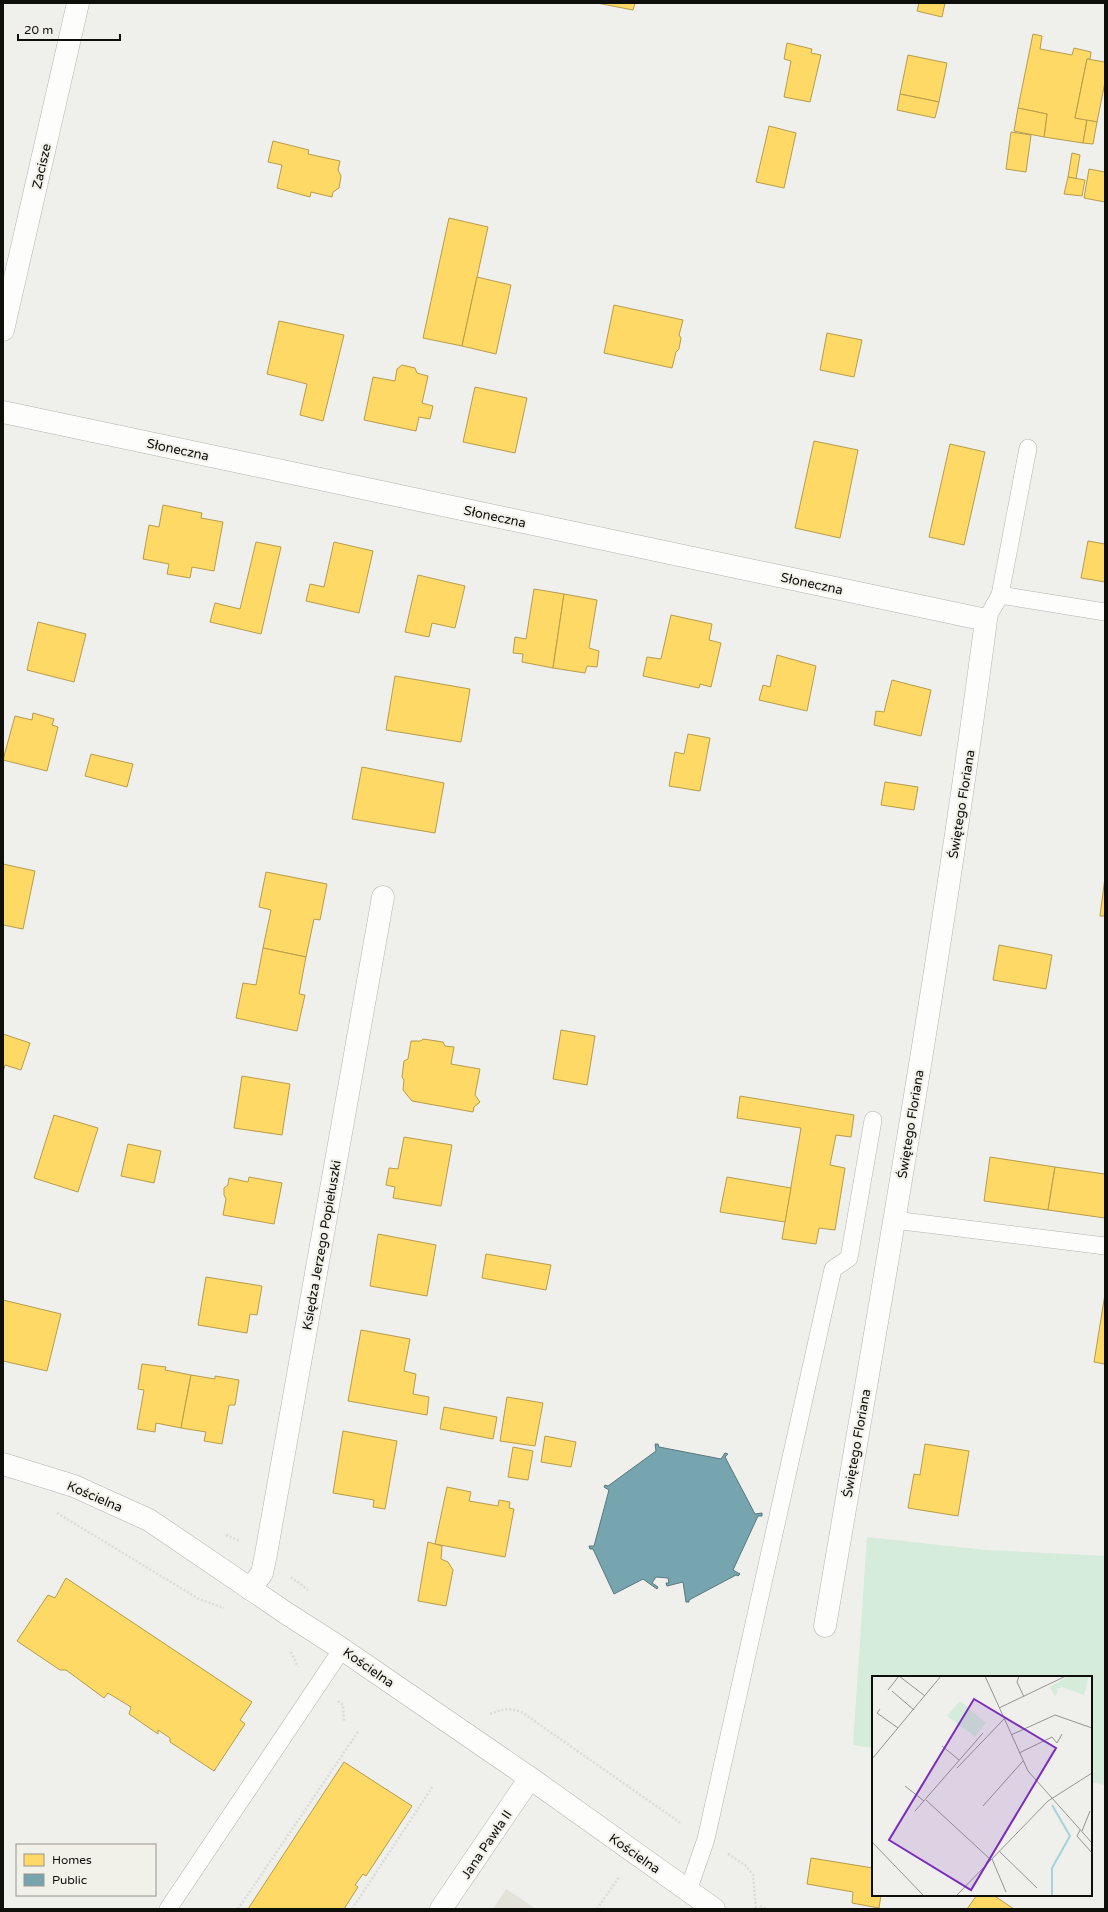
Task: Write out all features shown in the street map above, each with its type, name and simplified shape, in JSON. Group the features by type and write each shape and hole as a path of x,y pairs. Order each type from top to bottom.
{"street":[{"name":"Zacisze","path":"3,330 78,3"},
{"name":"Słoneczna","path":"3,412 986,620"},
{"name":"Świętego Floriana","path":"825,1626 894,1220 968,756 986,620"},
{"name":"Księdza Jerzego Popiełuszki","path":"250,1589 262,1573 266,1554 383,897"},
{"name":"Kościelna","path":"3,1464 74,1486 149,1520 250,1589 342,1649 530,1778 714,1909"},
{"name":"Jana Pawła II","path":"441,1909 530,1778"}],"lane":[{"path":"986,620 1000,595 1028,448"},
{"path":"1000,595 1105,612"},
{"path":"688,1891 706,1839 832,1269 849,1258 873,1120"},
{"path":"894,1220 1105,1246"},
{"path":"168,1909 342,1649"}],"path":[{"path":"51,1510 199,1599 228,1610"},
{"path":"289,1647 300,1672"},
{"path":"332,1696 343,1705 344,1722"},
{"path":"486,1716 500,1710 517,1710 688,1827"},
{"path":"238,1909 358,1732"},
{"path":"352,1909 433,1786"},
{"path":"724,1851 745,1865 753,1875 756,1909"},
{"path":"597,1909 619,1877"},
{"path":"760,1906 767,1909"}],"shaded area":[{"path":"506,1889 536,1909 493,1909"}],"green space":[{"path":"867,1537 986,1550 1105,1556 1105,1785 1092,1782 1092,1676 872,1676 872,1748 853,1745"}],"building: Homes":[{"path":"597,3 635,3 633,10"},
{"path":"919,3 945,3 942,17 917,11"},
{"path":"1033,34 1042,36 1040,49 1072,55 1074,48 1091,52 1090,59 1087,59 1075,118 1087,120 1083,143 1044,137 1047,114 1018,108"},
{"path":"787,43 812,49 811,53 821,55 810,102 784,97 791,61 784,59"},
{"path":"908,55 947,63 939,102 900,94"},
{"path":"1087,59 1105,62 1105,82 1097,122 1075,118"},
{"path":"900,94 939,102 935,118 897,110"},
{"path":"1018,108 1047,114 1044,137 1014,131"},
{"path":"1087,120 1097,122 1093,144 1083,143"},
{"path":"769,126 796,133 784,188 756,182"},
{"path":"1011,132 1031,135 1026,172 1006,169"},
{"path":"273,141 309,150 308,154 340,161 338,170 341,176 339,188 333,192 332,197 311,192 310,197 277,188 282,165 268,162"},
{"path":"1072,153 1080,155 1076,179 1068,177"},
{"path":"1089,169 1105,172 1105,202 1084,198"},
{"path":"1068,177 1085,180 1082,196 1064,194"},
{"path":"449,218 488,227 462,346 423,338"},
{"path":"477,277 511,285 496,354 462,346"},
{"path":"614,305 683,320 679,335 681,338 679,349 676,352 672,368 604,353"},
{"path":"279,321 344,335 323,421 300,415 307,384 267,374"},
{"path":"827,333 862,340 854,377 820,370"},
{"path":"402,365 415,368 417,373 428,376 422,403 433,406 430,419 419,417 416,431 364,420 373,377 395,381 397,369"},
{"path":"475,387 527,398 515,453 463,442"},
{"path":"814,441 858,450 840,538 795,528"},
{"path":"950,444 985,452 964,545 929,537"},
{"path":"163,505 202,513 201,518 223,522 214,571 192,567 190,578 167,574 169,564 143,559 149,525 159,527"},
{"path":"1088,541 1105,544 1105,582 1081,578"},
{"path":"256,542 281,547 261,634 210,622 215,603 240,609"},
{"path":"334,542 373,551 359,613 306,601 310,584 324,587"},
{"path":"418,575 465,586 455,628 432,623 429,637 405,632"},
{"path":"534,589 564,594 553,668 522,662 523,654 513,653 515,637 526,639"},
{"path":"564,594 597,600 589,648 599,651 597,667 587,666 585,673 553,668"},
{"path":"671,615 712,624 709,640 721,643 711,687 700,684 699,688 643,676 647,657 661,659"},
{"path":"38,622 86,634 74,682 27,670"},
{"path":"777,655 816,666 807,711 759,700 763,685 770,687"},
{"path":"395,676 470,689 461,742 386,730"},
{"path":"892,680 931,690 921,736 874,725 876,711 884,712"},
{"path":"33,713 54,719 52,725 58,727 47,771 3,760 15,716 32,720"},
{"path":"688,734 710,738 700,791 669,786 675,752 684,754"},
{"path":"91,754 133,764 127,787 85,776"},
{"path":"362,767 444,783 435,833 352,819"},
{"path":"885,782 918,787 914,810 881,805"},
{"path":"3,864 35,871 23,929 3,925"},
{"path":"266,872 327,884 320,920 314,919 306,957 263,948 271,910 259,907"},
{"path":"1105,877 1105,916 1100,916"},
{"path":"999,945 1052,955 1046,989 993,980"},
{"path":"263,948 306,957 299,994 305,995 297,1031 236,1018 243,983 256,985"},
{"path":"561,1030 595,1036 587,1085 553,1079"},
{"path":"3,1034 30,1043 21,1070 5,1065 3,1072"},
{"path":"423,1039 443,1042 445,1046 454,1047 451,1064 480,1069 475,1095 480,1102 474,1107 473,1112 412,1101 403,1090 404,1080 402,1077 404,1061 408,1059 411,1041 421,1041"},
{"path":"242,1076 290,1084 282,1135 234,1128"},
{"path":"740,1096 854,1115 851,1137 836,1135 830,1165 845,1168 835,1230 819,1228 816,1244 782,1239 801,1128 737,1118"},
{"path":"54,1115 98,1128 78,1192 34,1178"},
{"path":"404,1137 452,1145 441,1206 393,1198 395,1187 386,1185 389,1168 398,1169"},
{"path":"128,1144 161,1151 154,1183 121,1176"},
{"path":"990,1157 1055,1167 1048,1210 984,1201"},
{"path":"1055,1167 1105,1174 1105,1218 1048,1210"},
{"path":"249,1177 282,1183 274,1224 223,1215 226,1199 224,1195 224,1188 228,1185 229,1178 248,1182"},
{"path":"727,1177 791,1188 785,1222 720,1212"},
{"path":"378,1234 436,1245 427,1296 370,1286"},
{"path":"486,1254 551,1265 546,1290 482,1278"},
{"path":"206,1277 262,1286 257,1315 250,1314 247,1333 198,1325"},
{"path":"1105,1294 1105,1364 1094,1362"},
{"path":"3,1300 61,1314 47,1371 3,1361"},
{"path":"361,1330 410,1339 404,1371 416,1374 413,1394 429,1397 427,1415 348,1401"},
{"path":"142,1364 166,1367 165,1370 191,1375 181,1428 156,1423 155,1432 137,1429 144,1390 138,1389"},
{"path":"191,1375 215,1379 215,1376 239,1380 235,1405 229,1405 222,1444 204,1441 206,1432 181,1428"},
{"path":"507,1397 543,1403 535,1446 500,1441"},
{"path":"444,1407 497,1417 493,1439 440,1429"},
{"path":"343,1431 397,1441 385,1509 373,1507 374,1500 333,1493"},
{"path":"545,1436 576,1442 571,1467 541,1462"},
{"path":"925,1444 969,1451 958,1516 908,1508 914,1474 920,1475"},
{"path":"513,1447 533,1451 528,1480 508,1477"},
{"path":"447,1487 471,1492 469,1501 498,1506 499,1500 510,1502 509,1508 514,1509 505,1557 435,1544"},
{"path":"428,1542 442,1546 441,1559 448,1562 453,1570 446,1606 418,1601"},
{"path":"66,1578 252,1702 240,1720 245,1724 214,1771 170,1742 170,1738 158,1730 158,1734 129,1714 131,1707 108,1693 104,1698 66,1670 60,1670 17,1641 48,1595 55,1598"},
{"path":"344,1762 412,1806 366,1876 363,1874 355,1885 358,1887 344,1909 248,1909"},
{"path":"811,1858 872,1868 872,1896 881,1896 879,1908 852,1903 853,1892 807,1884"},
{"path":"976,1896 994,1896 1014,1909 967,1909"}],"building: Public":[{"path":"655,1444 658,1444 659,1447 721,1459 725,1453 728,1454 725,1457 755,1514 762,1513 762,1516 758,1516 733,1570 740,1574 689,1600 689,1602 686,1602 683,1582 667,1586 666,1583 669,1583 668,1578 656,1577 652,1583 658,1587 657,1589 643,1579 614,1594 593,1549 590,1549 589,1546 594,1546 609,1490 604,1487 605,1485 608,1486 656,1451"}]}
